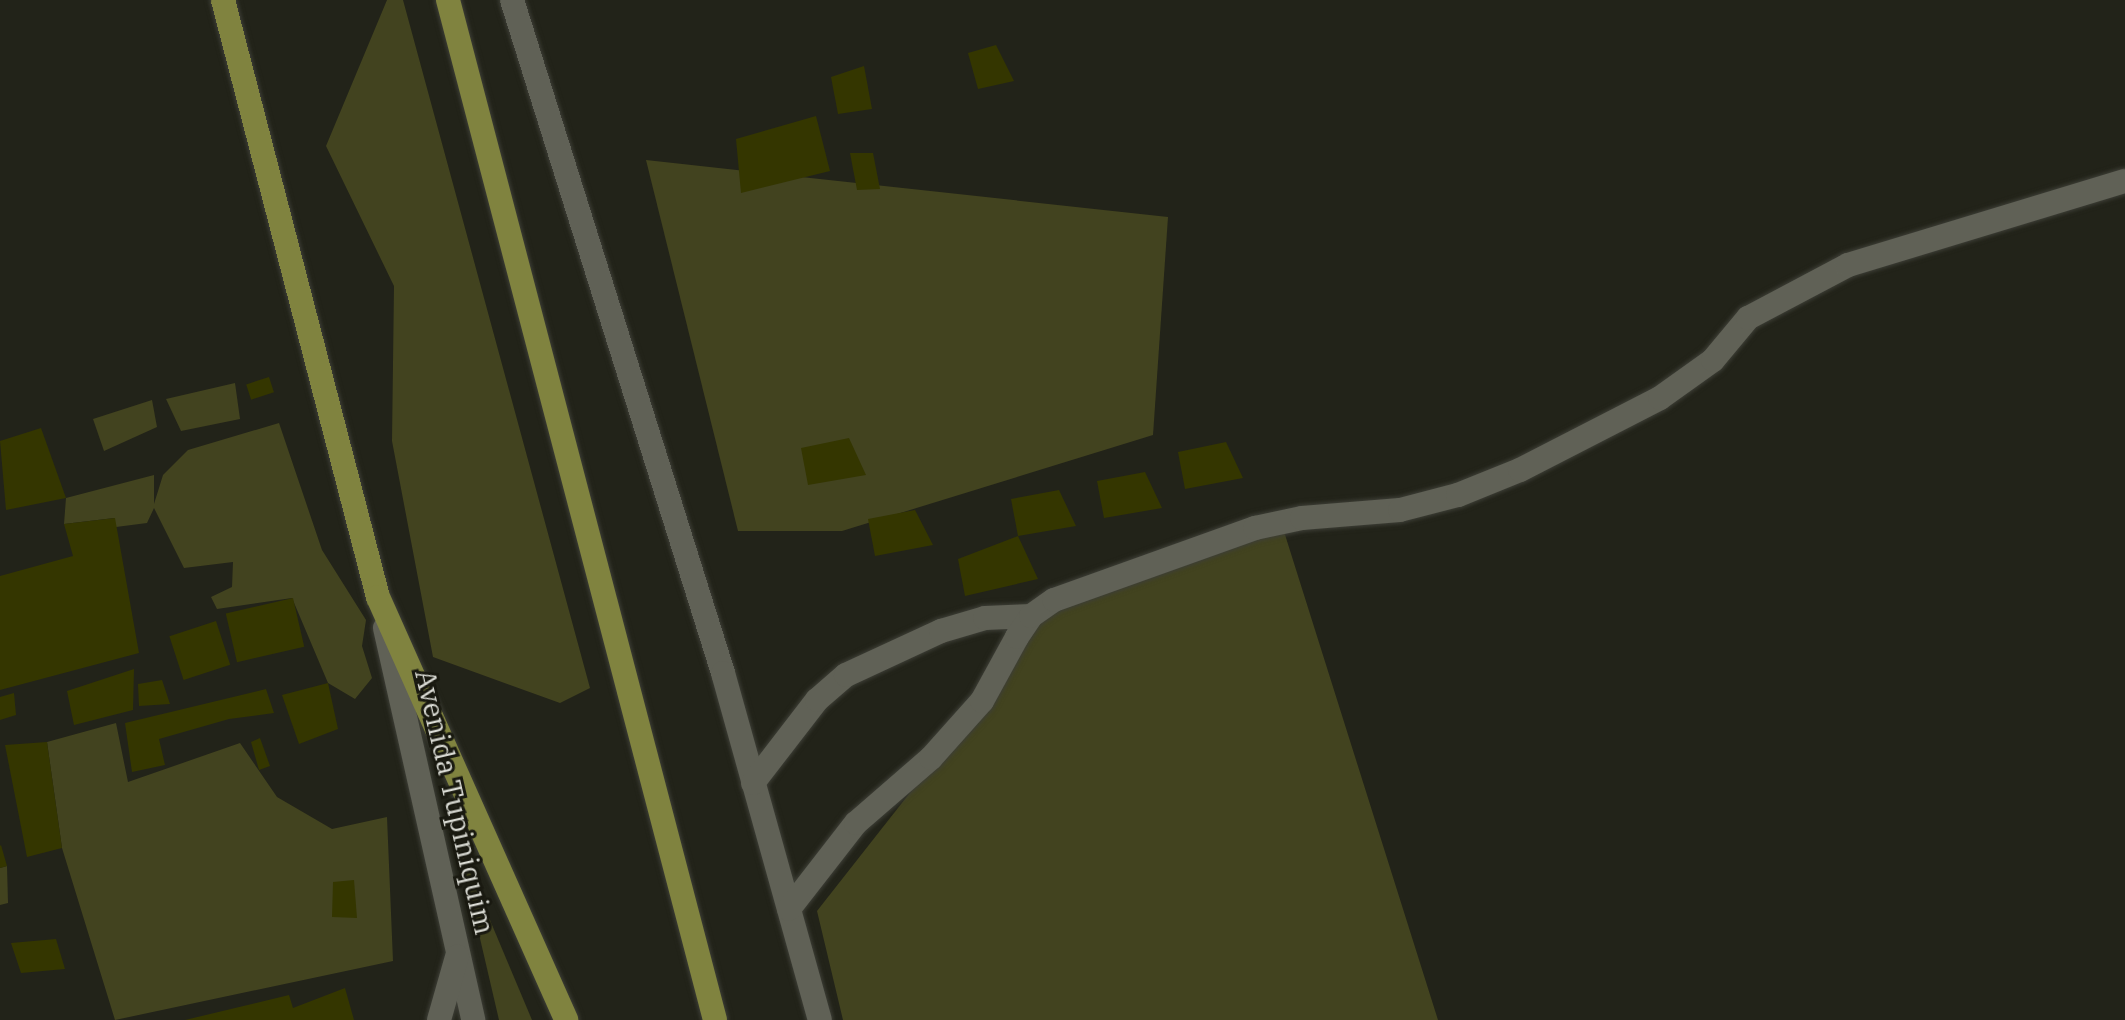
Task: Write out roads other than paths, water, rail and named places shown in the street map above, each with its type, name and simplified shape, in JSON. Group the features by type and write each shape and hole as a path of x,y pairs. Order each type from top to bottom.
{"main road":[{"path":"223,0 378,597 566,1020"},
{"path":"448,0 715,1020"}],"street":[{"path":"512,0 648,425 820,1020"},
{"path":"789,909 856,823 931,758 982,701 1031,616 1054,600 1255,528 1400,510 1470,490 1660,398 1713,360 1748,318 1848,265 2125,181"},
{"name":"Avenida Tupiniquim","path":"378,597 473,1020"},
{"path":"753,783 817,700 846,675 941,631 985,618 1031,616"},
{"path":"439,1020 458,955"}]}
